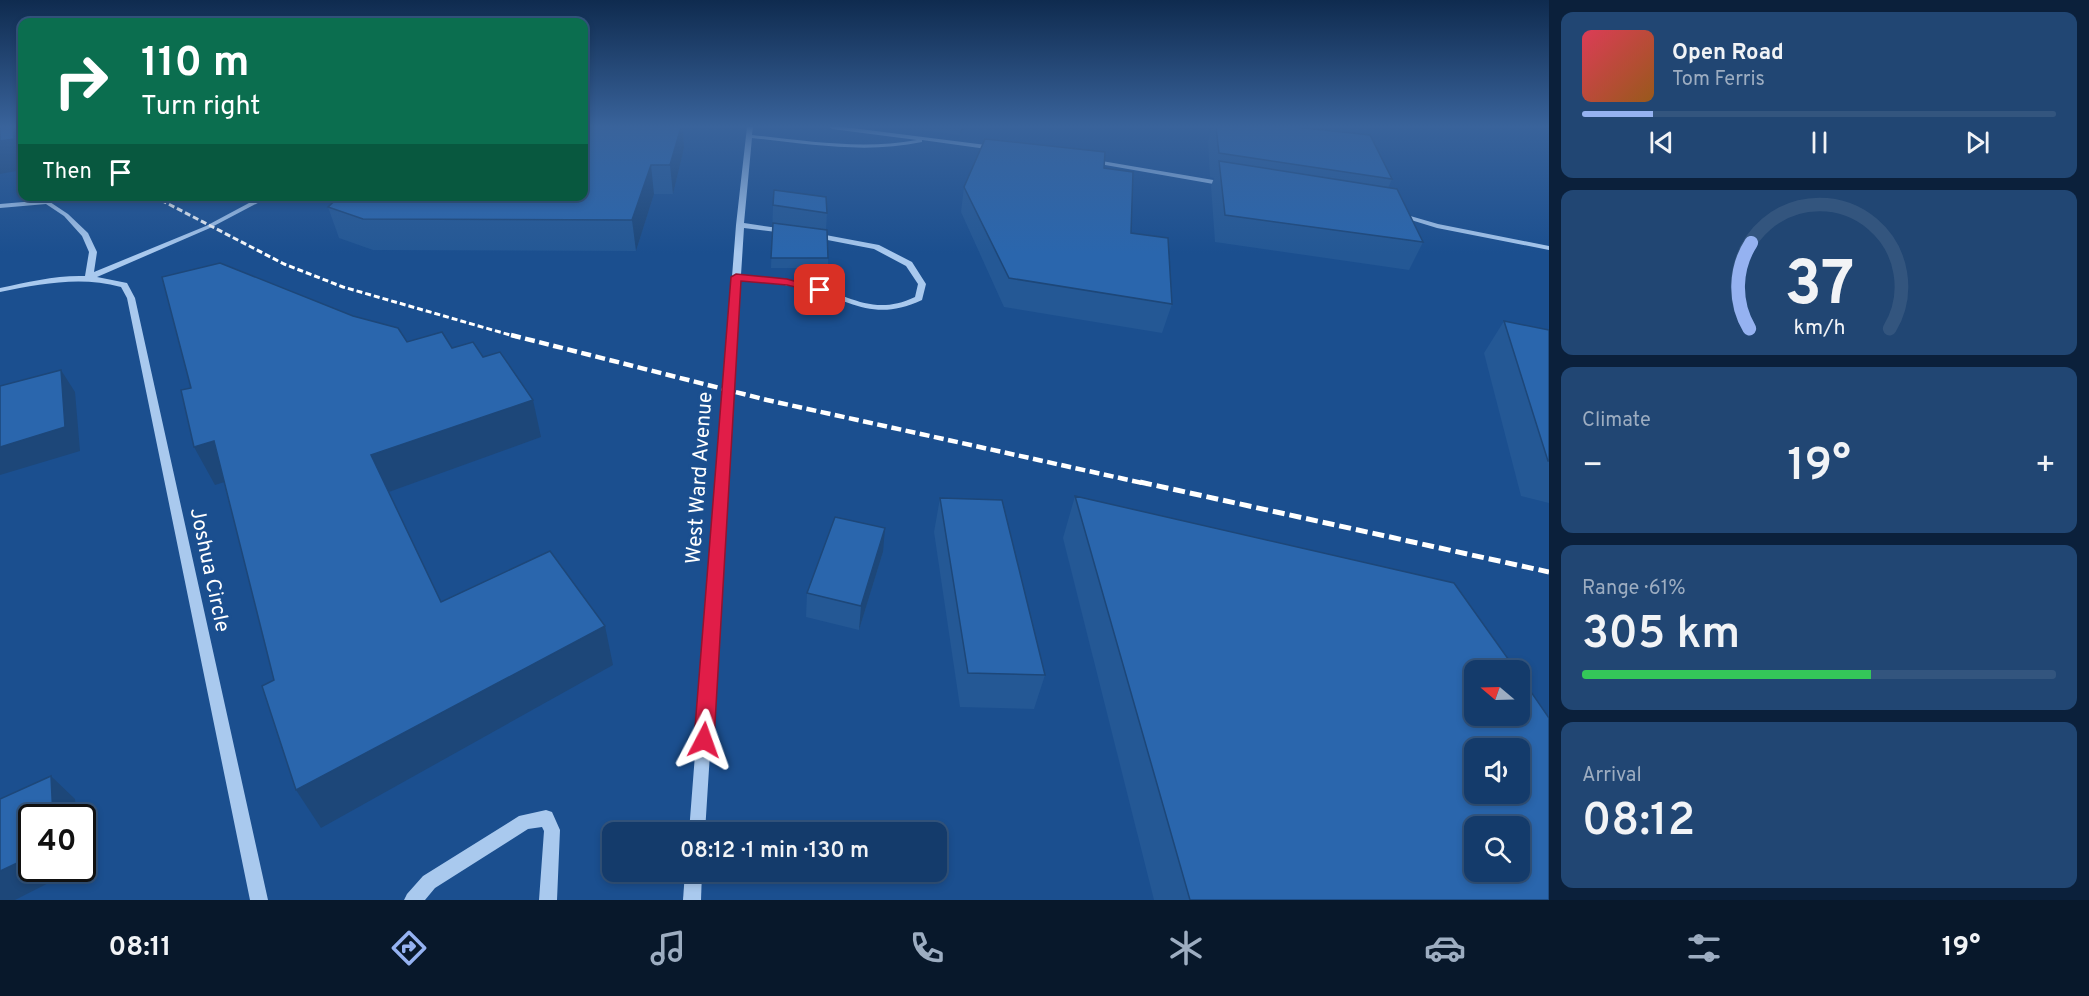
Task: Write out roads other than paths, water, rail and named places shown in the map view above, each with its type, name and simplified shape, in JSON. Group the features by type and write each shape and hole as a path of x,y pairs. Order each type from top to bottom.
{"street":[{"name":"West Ward Avenue","path":"698,822 746,169"},
{"path":"1134,169 1238,186"},
{"name":"Joshua Circle","path":"89,278 208,226 258,201"},
{"path":"0,206 47,202 66,215 85,235 93,252 89,278"},
{"path":"1389,212 1437,226 1549,248"},
{"path":"740,225 794,232"},
{"path":"736,277 787,282 820,290 840,300 861,306 887,309 906,306 919,298 922,284 909,264 876,247 804,233"},
{"name":"Joshua Circle","path":"0,290 54,279 107,279 124,285 131,298 259,900"},
{"path":"411,900 429,882 525,822 546,818 552,830 548,900"},
{"path":"692,900 693,882"}],"railway":[{"path":"163,201 284,264 343,287 517,337"},
{"path":"511,335 767,400 1147,484"},
{"path":"1140,482 1549,572"}]}
